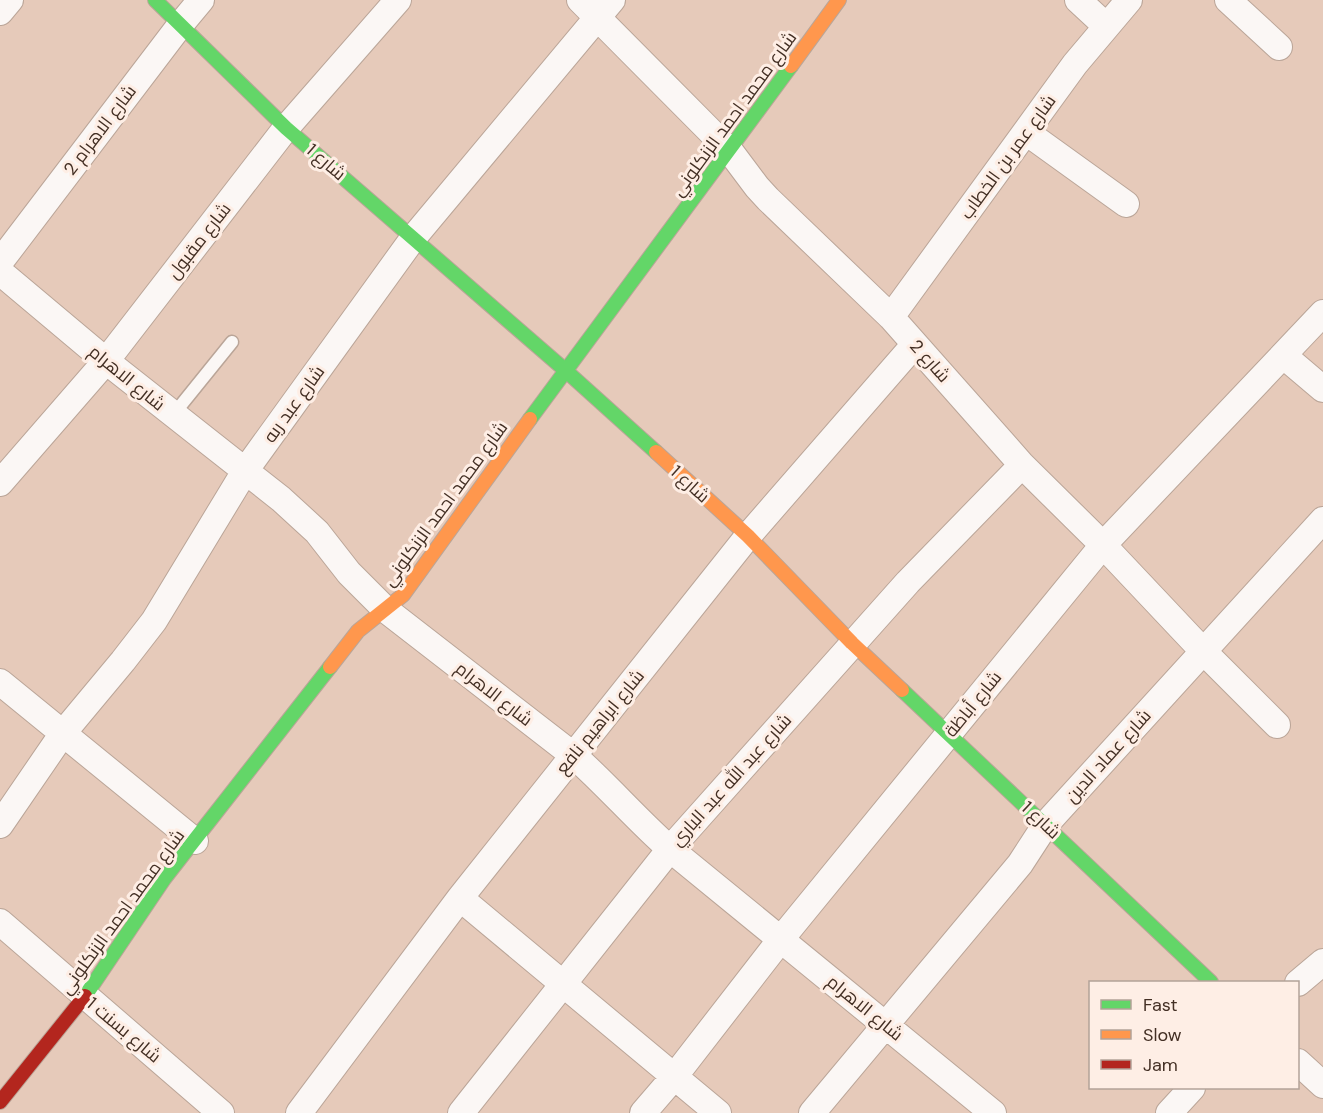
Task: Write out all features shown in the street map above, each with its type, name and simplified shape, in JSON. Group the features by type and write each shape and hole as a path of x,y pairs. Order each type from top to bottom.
{"street":[{"path":"0,12 10,0"},
{"name":"شارع 1","path":"155,0 286,128 565,370 748,536 852,643 1210,981"},
{"name":"شارع الاهرام 2","path":"0,262 180,24 201,0"},
{"name":"شارع مقبول","path":"0,483 106,361 286,128 398,0"},
{"name":"شارع محمد احمد الزنكلوني","path":"0,1102 84,997 137,916 358,631 403,595 565,370 730,151 839,0"},
{"path":"1078,0 1106,26"},
{"name":"شارع عمر بن الخطاب","path":"891,317 1026,132 1106,26 1129,0"},
{"path":"1228,0 1279,47"},
{"name":"شارع 2","path":"596,6 730,151 757,187 891,317 1022,465 1103,544 1276,725"},
{"name":"شارع عبد ربه","path":"0,825 63,733 154,621 245,471 414,237 596,6"},
{"path":"1026,132 1126,204"},
{"name":"شارع الاهرام","path":"0,272 106,361 281,499 317,532 349,573 386,610 573,755 670,849 993,1113"},
{"name":"شارع أباظة","path":"644,1113 781,939 1103,544 1323,314"},
{"name":"شارع ابراهيم نافع","path":"300,1113 460,898 748,536 915,344"},
{"path":"1284,356 1323,389"},
{"name":"شارع عبد الله عبد الباري","path":"461,1113 670,849 852,643 1022,465"},
{"name":"شارع عماد الدين","path":"812,1113 1020,864 1046,824 1323,520"},
{"path":"0,682 195,841"},
{"path":"460,898 718,1113"},
{"name":"شارع بسنت 1","path":"0,922 84,997 221,1113"},
{"path":"1299,981 1323,962"},
{"path":"1299,1063 1323,1085"},
{"path":"1169,1113 1191,1089"}],"lane":[{"path":"173,415 232,342"}],"traffic: fast":[{"path":"155,0 286,128 656,452"},
{"path":"530,419 791,66"},
{"path":"85,996 164,879 330,667"},
{"path":"902,690 1210,981"}],"traffic: slow":[{"path":"791,66 839,0"},
{"path":"330,667 358,631 403,595 530,419"},
{"path":"656,452 748,536 852,643 902,690"}],"traffic: jam":[{"path":"0,1102 85,996"}]}
